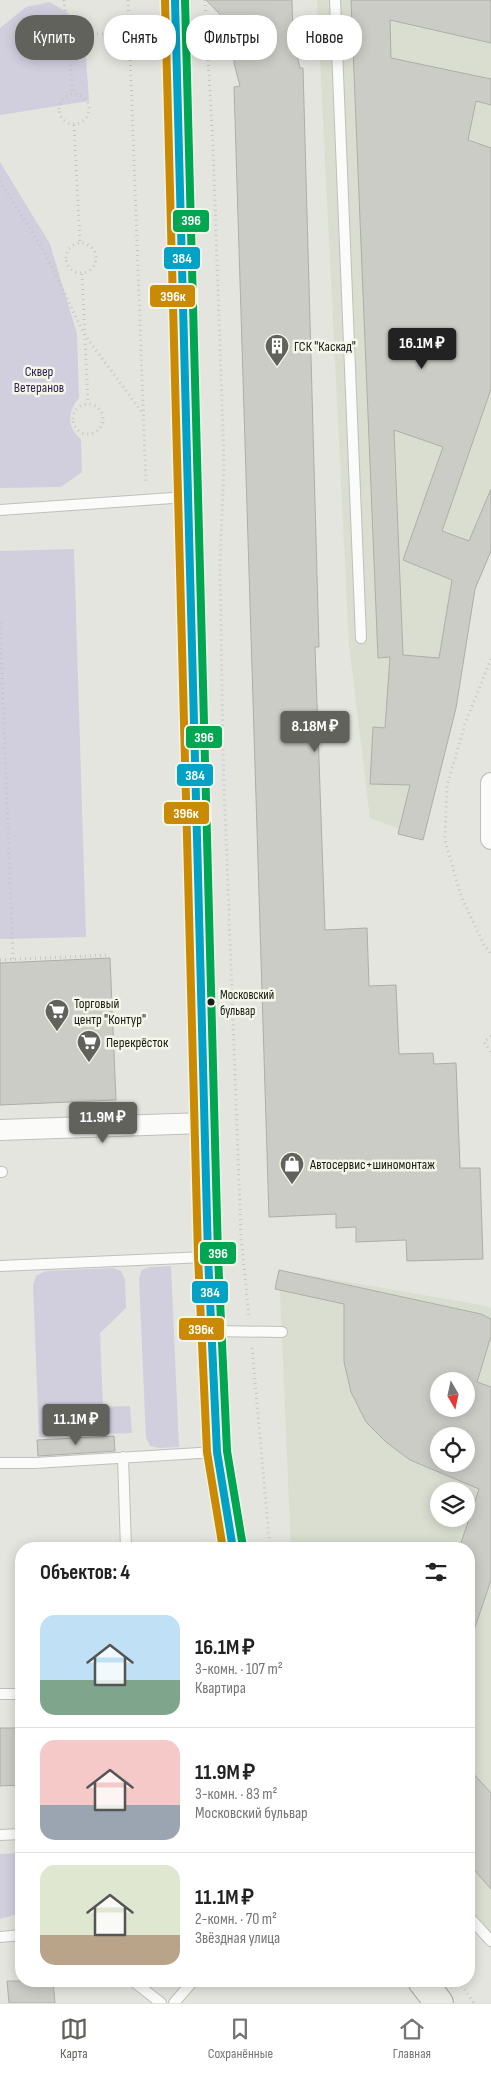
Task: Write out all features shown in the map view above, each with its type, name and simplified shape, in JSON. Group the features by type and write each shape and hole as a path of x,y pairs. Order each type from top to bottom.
{"main road":[{"path":"175,0 208,1256 218,1452 232,1542"},
{"path":"427,1987 439,2003"}],"street":[{"path":"491,783 491,839"},
{"path":"0,1130 204,1123"}],"lane":[{"path":"336,0 361,638"},
{"path":"0,510 188,497"},
{"path":"0,1266 208,1256"},
{"path":"211,1331 282,1332"},
{"path":"0,1463 218,1452"},
{"path":"123,1457 126,1542"},
{"path":"0,1694 15,1694"},
{"path":"0,1835 15,1834"},
{"path":"475,1924 491,1941"},
{"path":"0,1937 15,1936"},
{"path":"141,1987 161,2003"},
{"path":"174,2003 188,1987"}],"path":[{"path":"64,0 66,15"},
{"path":"128,0 128,15"},
{"path":"205,0 213,146 224,462 220,564 223,756 241,1236 269,1542"},
{"path":"70,60 73,94"},
{"path":"130,60 146,500"},
{"path":"73,94 84,98 89,109 85,120 74,125 63,121 58,110 62,99 73,94"},
{"path":"74,125 80,243"},
{"path":"0,181 44,253 84,334 143,412"},
{"path":"80,243 91,247 96,258 92,269 82,274 70,270 66,259 70,248 80,243"},
{"path":"82,274 88,403"},
{"path":"88,403 99,408 104,418 100,429 89,434 78,430 73,420 77,409 88,403"},
{"path":"0,623 13,959"},
{"path":"491,659 465,724 447,786 446,840 461,896 484,946 491,954"},
{"path":"0,960 106,955"},
{"path":"491,1036 484,1042 491,1052"},
{"path":"463,1987 474,2003"}],"shaded area":[{"path":"317,0 491,0 491,521 469,577 418,836 370,818 349,645 320,60 362,60 362,15 318,15"},
{"path":"279,1270 491,1308 491,1950 475,1933 475,1542 291,1542"}],"green space":[{"path":"50,2 69,15 16,15 26,7"},
{"path":"15,16 15,60 86,60 89,101 0,115 0,28"},
{"name":"Сквер Ветеранов","path":"0,162 50,244 77,334 79,398 75,403 70,419 73,429 81,439 82,472 61,487 0,488"},
{"path":"74,549 86,937 0,939 0,551"},
{"path":"171,1266 179,1447 159,1448 150,1446 146,1438 139,1278 142,1270 150,1267"},
{"path":"113,1268 121,1271 125,1280 126,1308 100,1333 103,1407 130,1406 132,1433 39,1437 33,1285 36,1276 46,1271"},
{"path":"15,1853 15,1915 0,1919 0,1854"}],"building":[{"name":"ГСК \"Каскад\"","path":"206,0 292,0 292,15 287,15 287,60 298,60 300,68 303,68 319,647 315,647 325,930 367,928 369,986 396,985 399,1054 433,1053 434,1064 456,1063 460,1168 480,1168 483,1259 407,1261 406,1240 356,1242 356,1227 336,1228 336,1214 269,1217 234,87 240,86 234,63 234,60 277,60 277,15 221,15"},
{"path":"351,0 491,0 491,43 390,20 391,58 491,79 491,105 476,101 468,140 491,148 491,389 442,531 469,541 491,489 491,551 475,589 456,708 423,840 398,834 410,785 370,784 373,727 385,728 390,657 378,658 353,60 362,60 362,15 352,15","holes":["394,430 443,447 403,560 452,580 439,658 403,655"]},
{"name":"Торговый центр \"Контур\"","path":"110,958 116,1100 0,1105 0,963"},
{"path":"279,1270 481,1314 491,1319 491,1336 477,1382 491,1387 491,1580 475,1627 475,1542 461,1542 466,1527 475,1527 475,1501 479,1489 475,1487 475,1482 462,1482 439,1472 475,1472 475,1427 430,1427 430,1468 410,1460 386,1442 366,1422 351,1392 344,1362 344,1304 275,1289"},
{"path":"114,1436 115,1451 38,1456 37,1440"},
{"path":"0,1728 15,1728 15,1785 0,1786"},
{"path":"475,1776 491,1793 491,1889 475,1871"},
{"path":"7,1981 15,1981 15,1987 54,1987 55,2003 9,2003"}],"transit line":[{"name":"396к","path":"165,0 198,1256 207,1452 222,1542"},
{"name":"384","path":"175,0 208,1256 217,1452 232,1542"},
{"name":"396","path":"185,0 218,1256 227,1451 242,1542"}],"place":[{"name":"ГСК \"Каскад\"","path":"277,367"},
{"name":"Московский бульвар","path":"211,1002"},
{"name":"Торговый центр \"Контур\"","path":"57,1032"},
{"name":"Перекрёсток","path":"89,1063"},
{"name":"Автосервис+шиномонтаж","path":"292,1185"}]}
